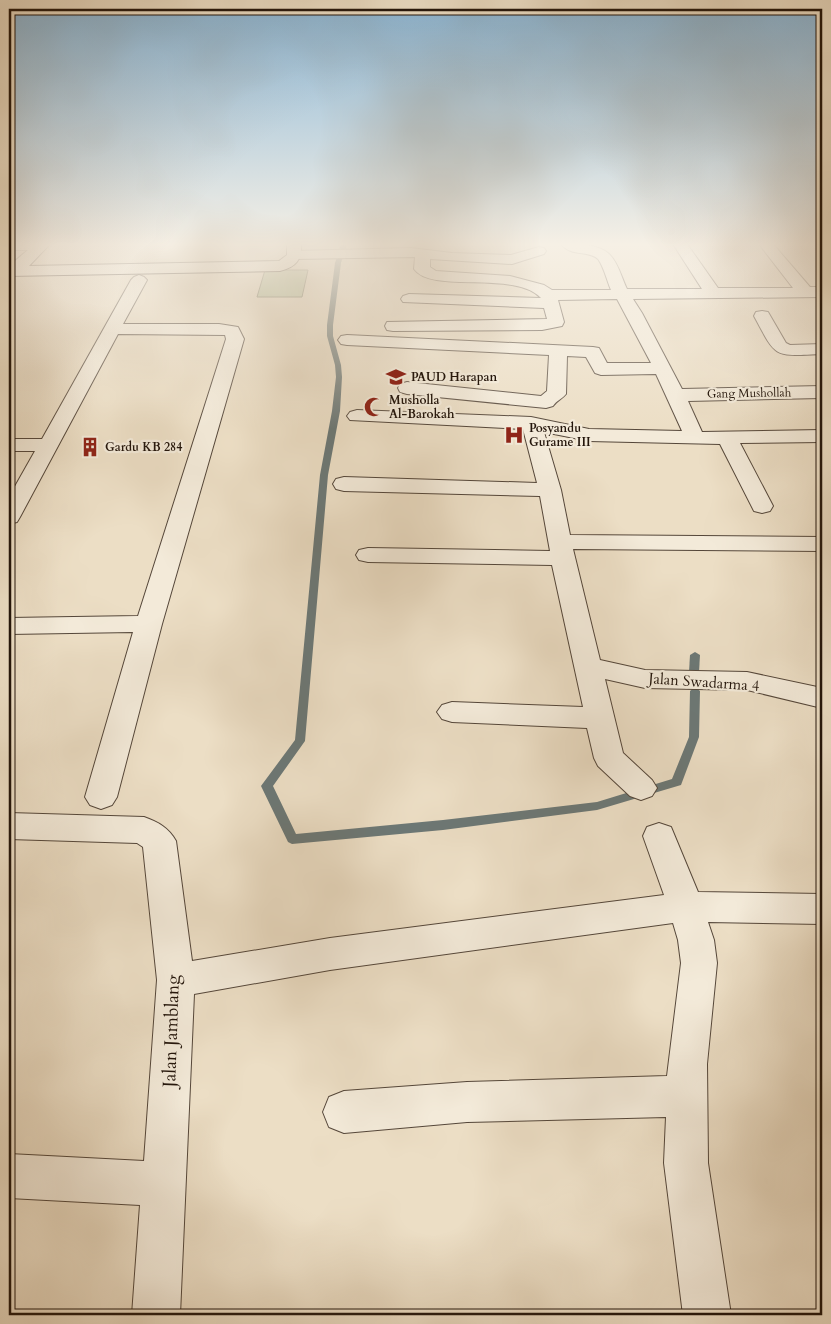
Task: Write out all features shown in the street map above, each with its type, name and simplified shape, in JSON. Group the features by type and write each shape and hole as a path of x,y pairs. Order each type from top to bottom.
{"street":[{"path":"9,518 124,306"},
{"path":"393,326 554,324 556,322 551,306"},
{"path":"629,306 663,368 695,438"},
{"path":"762,316 779,346 787,350 822,349"},
{"path":"101,797 150,624 235,339 232,331 219,329 112,328"},
{"path":"347,340 593,352 601,369 663,368"},
{"path":"407,388 548,402 550,396 556,394 558,351"},
{"path":"490,378 501,384 556,391"},
{"name":"Gang Mushollah","path":"676,395 822,392"},
{"path":"357,416 531,423 589,435 695,438 822,436"},
{"path":"531,423 550,490 587,666 609,758 641,788"},
{"path":"727,438 762,506"},
{"path":"9,445 48,445"},
{"path":"344,484 550,490"},
{"path":"368,555 822,544"},
{"path":"9,626 150,624"},
{"name":"Jalan Swadarma 4","path":"587,666 645,679 748,681 822,698"},
{"path":"452,712 600,718"},
{"name":"Jalan Jamblang","path":"9,826 144,830 159,841 176,980 156,1315"},
{"path":"659,836 686,907 696,940 699,963 687,1064 686,1163 706,1315"},
{"path":"176,980 315,957 686,907 822,909"},
{"path":"344,1112 467,1102 687,1096"},
{"path":"9,1176 163,1184"}],"waterway":[{"path":"332,306 330,336 338,365 339,377 336,411 324,475 300,741 267,786 292,839 443,825 597,806 677,782 694,737 695,691"},
{"path":"694,672 695,655"}],"place":[{"name":"PAUD Harapan","path":"396,377"},
{"name":"Musholla Al-Barokah","path":"374,407"},
{"name":"Posyandu Gurame III","path":"514,435"},
{"name":"Gardu KB 284","path":"90,447"}]}
